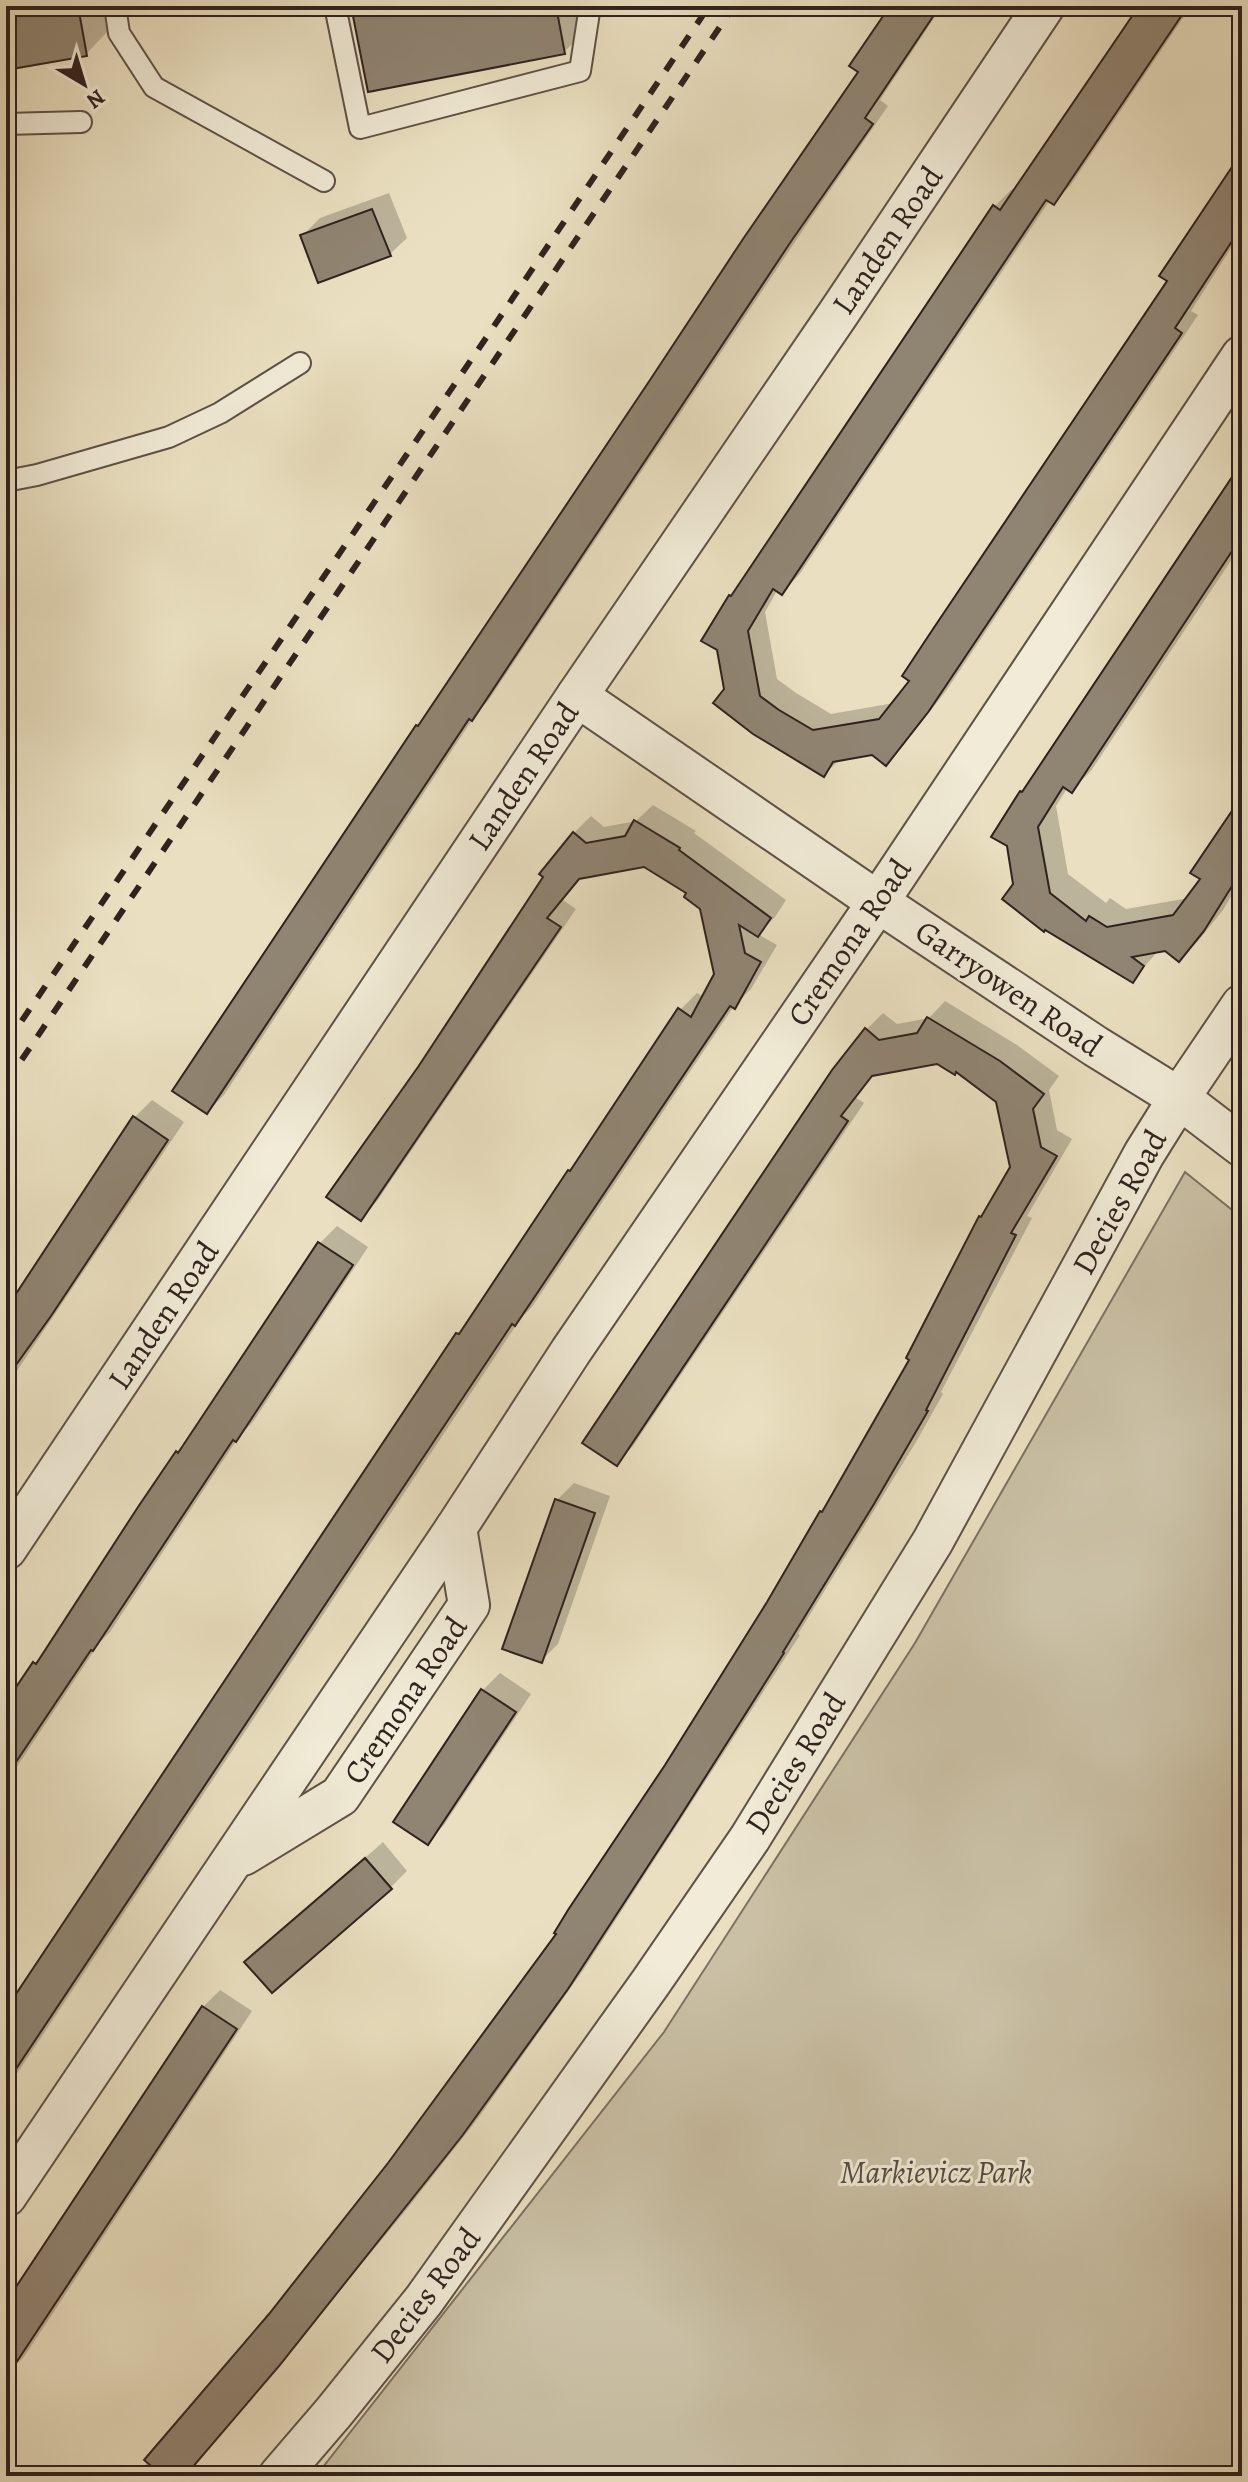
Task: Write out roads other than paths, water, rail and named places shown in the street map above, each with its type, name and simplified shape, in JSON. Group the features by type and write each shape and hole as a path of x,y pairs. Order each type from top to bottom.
{"street":[{"name":"Landen Road","path":"6,1549 1044,6"},
{"name":"Cremona Road","path":"6,2196 1242,356"},
{"name":"Garryowen Road","path":"577,696 878,902 1179,1098 1242,1146"},
{"name":"Decies Road","path":"279,2476 424,2300 750,1838 933,1541 1144,1154 1242,1005"},
{"name":"Cremona Road","path":"233,1861 340,1796 469,1605 456,1528"}],"lane":[{"path":"115,6 119,33 154,87 324,181"},
{"path":"335,6 360,128 580,71 590,6"},
{"path":"6,124 81,122"},
{"path":"6,481 169,437 220,413 300,363"}],"railway":[{"path":"6,1044 709,6"},
{"path":"6,1083 734,6"}],"park label":[{"name":"Markievicz Park","path":"936,2172"}]}
